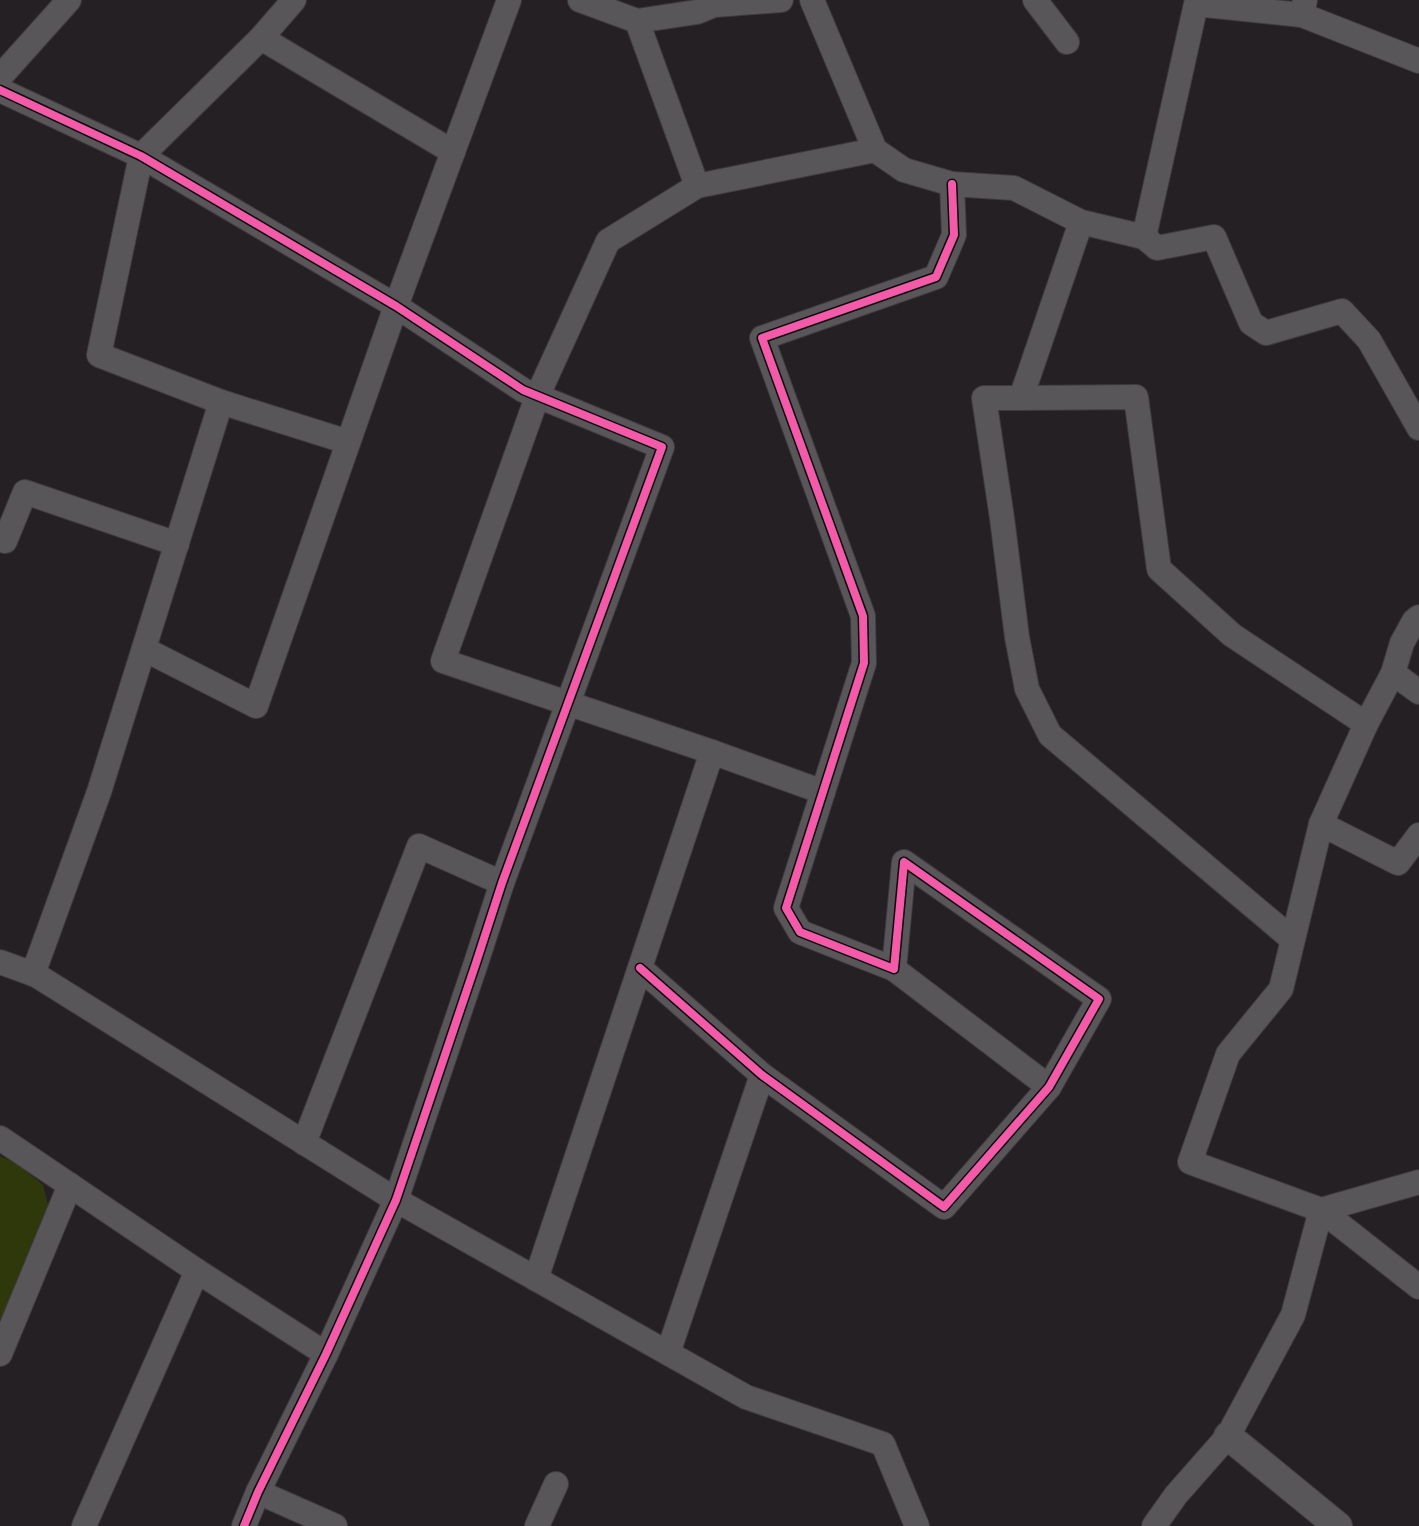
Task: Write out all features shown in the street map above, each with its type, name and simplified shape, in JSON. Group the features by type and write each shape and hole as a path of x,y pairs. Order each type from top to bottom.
{"street":[{"path":"0,77 69,0"},
{"path":"294,0 261,38 141,156 98,356 221,402 348,442"},
{"path":"144,649 256,706 396,306 509,0"},
{"path":"580,0 637,21 702,6 781,0"},
{"path":"812,0 874,150 904,170 952,184 1014,188 1080,222 1144,237 1157,248 1214,237 1251,324 1266,333 1342,311 1369,340 1419,428"},
{"path":"1035,0 1067,42"},
{"path":"1144,237 1196,4 1303,8 1419,60"},
{"path":"637,21 697,186"},
{"path":"261,38 453,152"},
{"path":"0,90 141,156 396,306 523,390 662,447 502,883 396,1200 326,1354 258,1492 244,1526"},
{"path":"823,792 712,752 442,661 538,397 608,241 697,186 874,150"},
{"path":"952,184 954,235 936,277 762,338 863,616 864,663 786,908 800,932 894,969 1049,1087"},
{"path":"1021,398 1080,222"},
{"path":"1292,939 1050,735 1046,728 1028,689 1017,637 984,398 1136,397 1159,569 1232,635 1366,724"},
{"path":"33,974 100,792 221,402"},
{"path":"0,539 5,541 25,492 176,544"},
{"path":"1419,617 1414,621 1402,643 1393,673 1366,724 1321,824 1281,989 1228,1054 1190,1162 1321,1210 1419,1287"},
{"path":"1393,673 1419,692"},
{"path":"536,1279 712,752"},
{"path":"1321,824 1398,864 1419,835"},
{"path":"304,1143 419,846 502,883"},
{"path":"640,968 762,1075 944,1206 1049,1087 1099,999 904,862 894,969"},
{"path":"0,962 33,974 396,1200 746,1397 883,1444 917,1526"},
{"path":"668,1353 762,1075"},
{"path":"0,1138 326,1354"},
{"path":"1321,1210 1419,1182"},
{"path":"0,1354 70,1185"},
{"path":"1154,1526 1176,1494 1228,1436 1294,1314 1321,1210"},
{"path":"84,1526 197,1270"},
{"path":"1228,1436 1335,1525"},
{"path":"538,1526 556,1484"},
{"path":"258,1492 335,1526"}],"green space":[{"path":"0,1156 19,1165 43,1185 49,1208 0,1325"}],"cycle path":[{"path":"0,90 141,156 396,306 523,390 662,447 502,883 396,1200 326,1354 258,1492 244,1526"},
{"path":"640,968 762,1075 944,1207 1049,1087 1099,999 904,862 894,969 800,932 786,908 864,663 863,616 762,338 936,277 954,235 952,184"}]}
